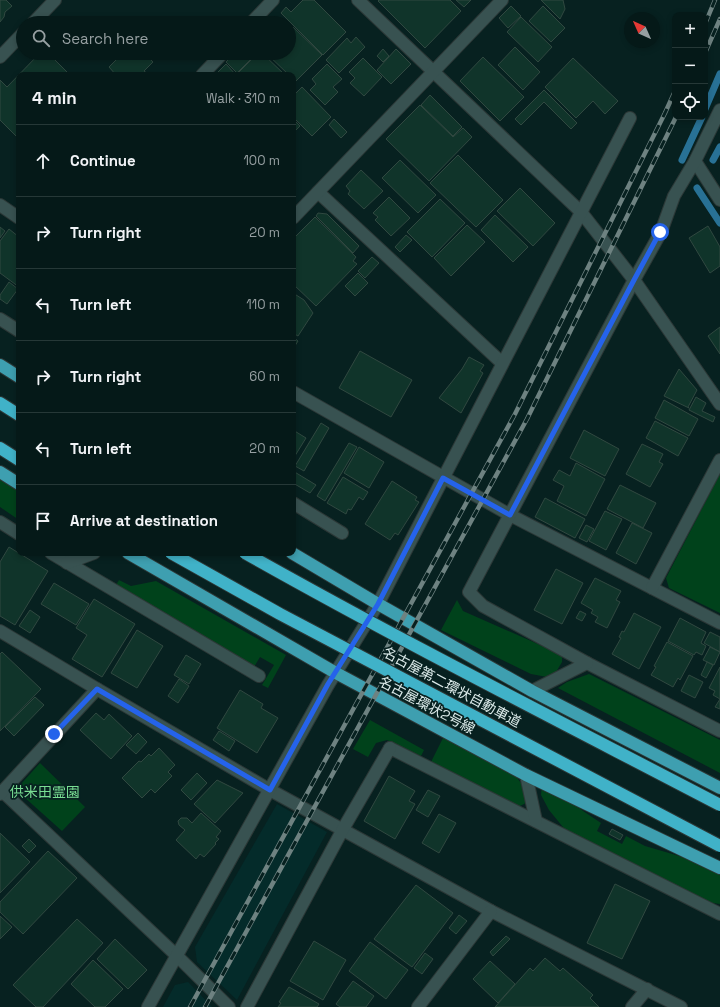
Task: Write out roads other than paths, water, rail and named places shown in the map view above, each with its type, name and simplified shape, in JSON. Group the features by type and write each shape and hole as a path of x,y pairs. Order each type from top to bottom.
{"highway":[{"path":"0,365 16,375"},
{"path":"0,403 16,413"},
{"path":"0,448 16,458"},
{"path":"0,472 16,482"},
{"path":"296,555 378,604 532,691 720,788"},
{"name":"名古屋環状2号線","path":"133,556 336,673 526,775 720,868"},
{"name":"名古屋第二環状自動車道","path":"176,556 280,614 720,846"},
{"name":"名古屋第二環状自動車道","path":"250,556 455,667 720,805"}],"street":[{"path":"40,16 55,0"},
{"path":"258,16 273,0"},
{"path":"358,0 581,212 634,280 720,404"},
{"path":"296,215 502,0"},
{"path":"0,57 16,40"},
{"path":"205,72 216,60"},
{"path":"720,110 695,161 674,196 660,232 469,592 483,606 587,663 720,731"},
{"path":"148,1007 336,673 378,604 630,118"},
{"path":"695,161 720,200"},
{"path":"318,192 502,363"},
{"path":"0,205 16,216"},
{"path":"0,319 16,329"},
{"path":"296,394 510,515 720,623"},
{"path":"652,588 720,460"},
{"path":"296,505 342,532"},
{"path":"1,524 16,532"},
{"path":"56,556 259,676"},
{"path":"67,563 86,556"},
{"path":"0,631 270,790 492,911 681,1007"},
{"path":"532,691 587,663"},
{"path":"97,689 1,793 176,955 229,1007"},
{"path":"247,1007 343,829 390,748 720,914"},
{"path":"526,775 536,822"},
{"path":"418,1007 492,911"},
{"path":"632,1007 647,989"}],"waterway":[{"path":"708,102 720,74"},
{"path":"682,160 701,120"},
{"path":"713,160 720,147"},
{"path":"697,188 720,223"}],"railway":[{"path":"708,17 715,0"},
{"path":"707,48 720,19"},
{"path":"190,1007 515,414 672,98"},
{"path":"205,1007 527,419 675,120"}],"park label":[{"name":"供米田霊園","path":"45,792"}]}
